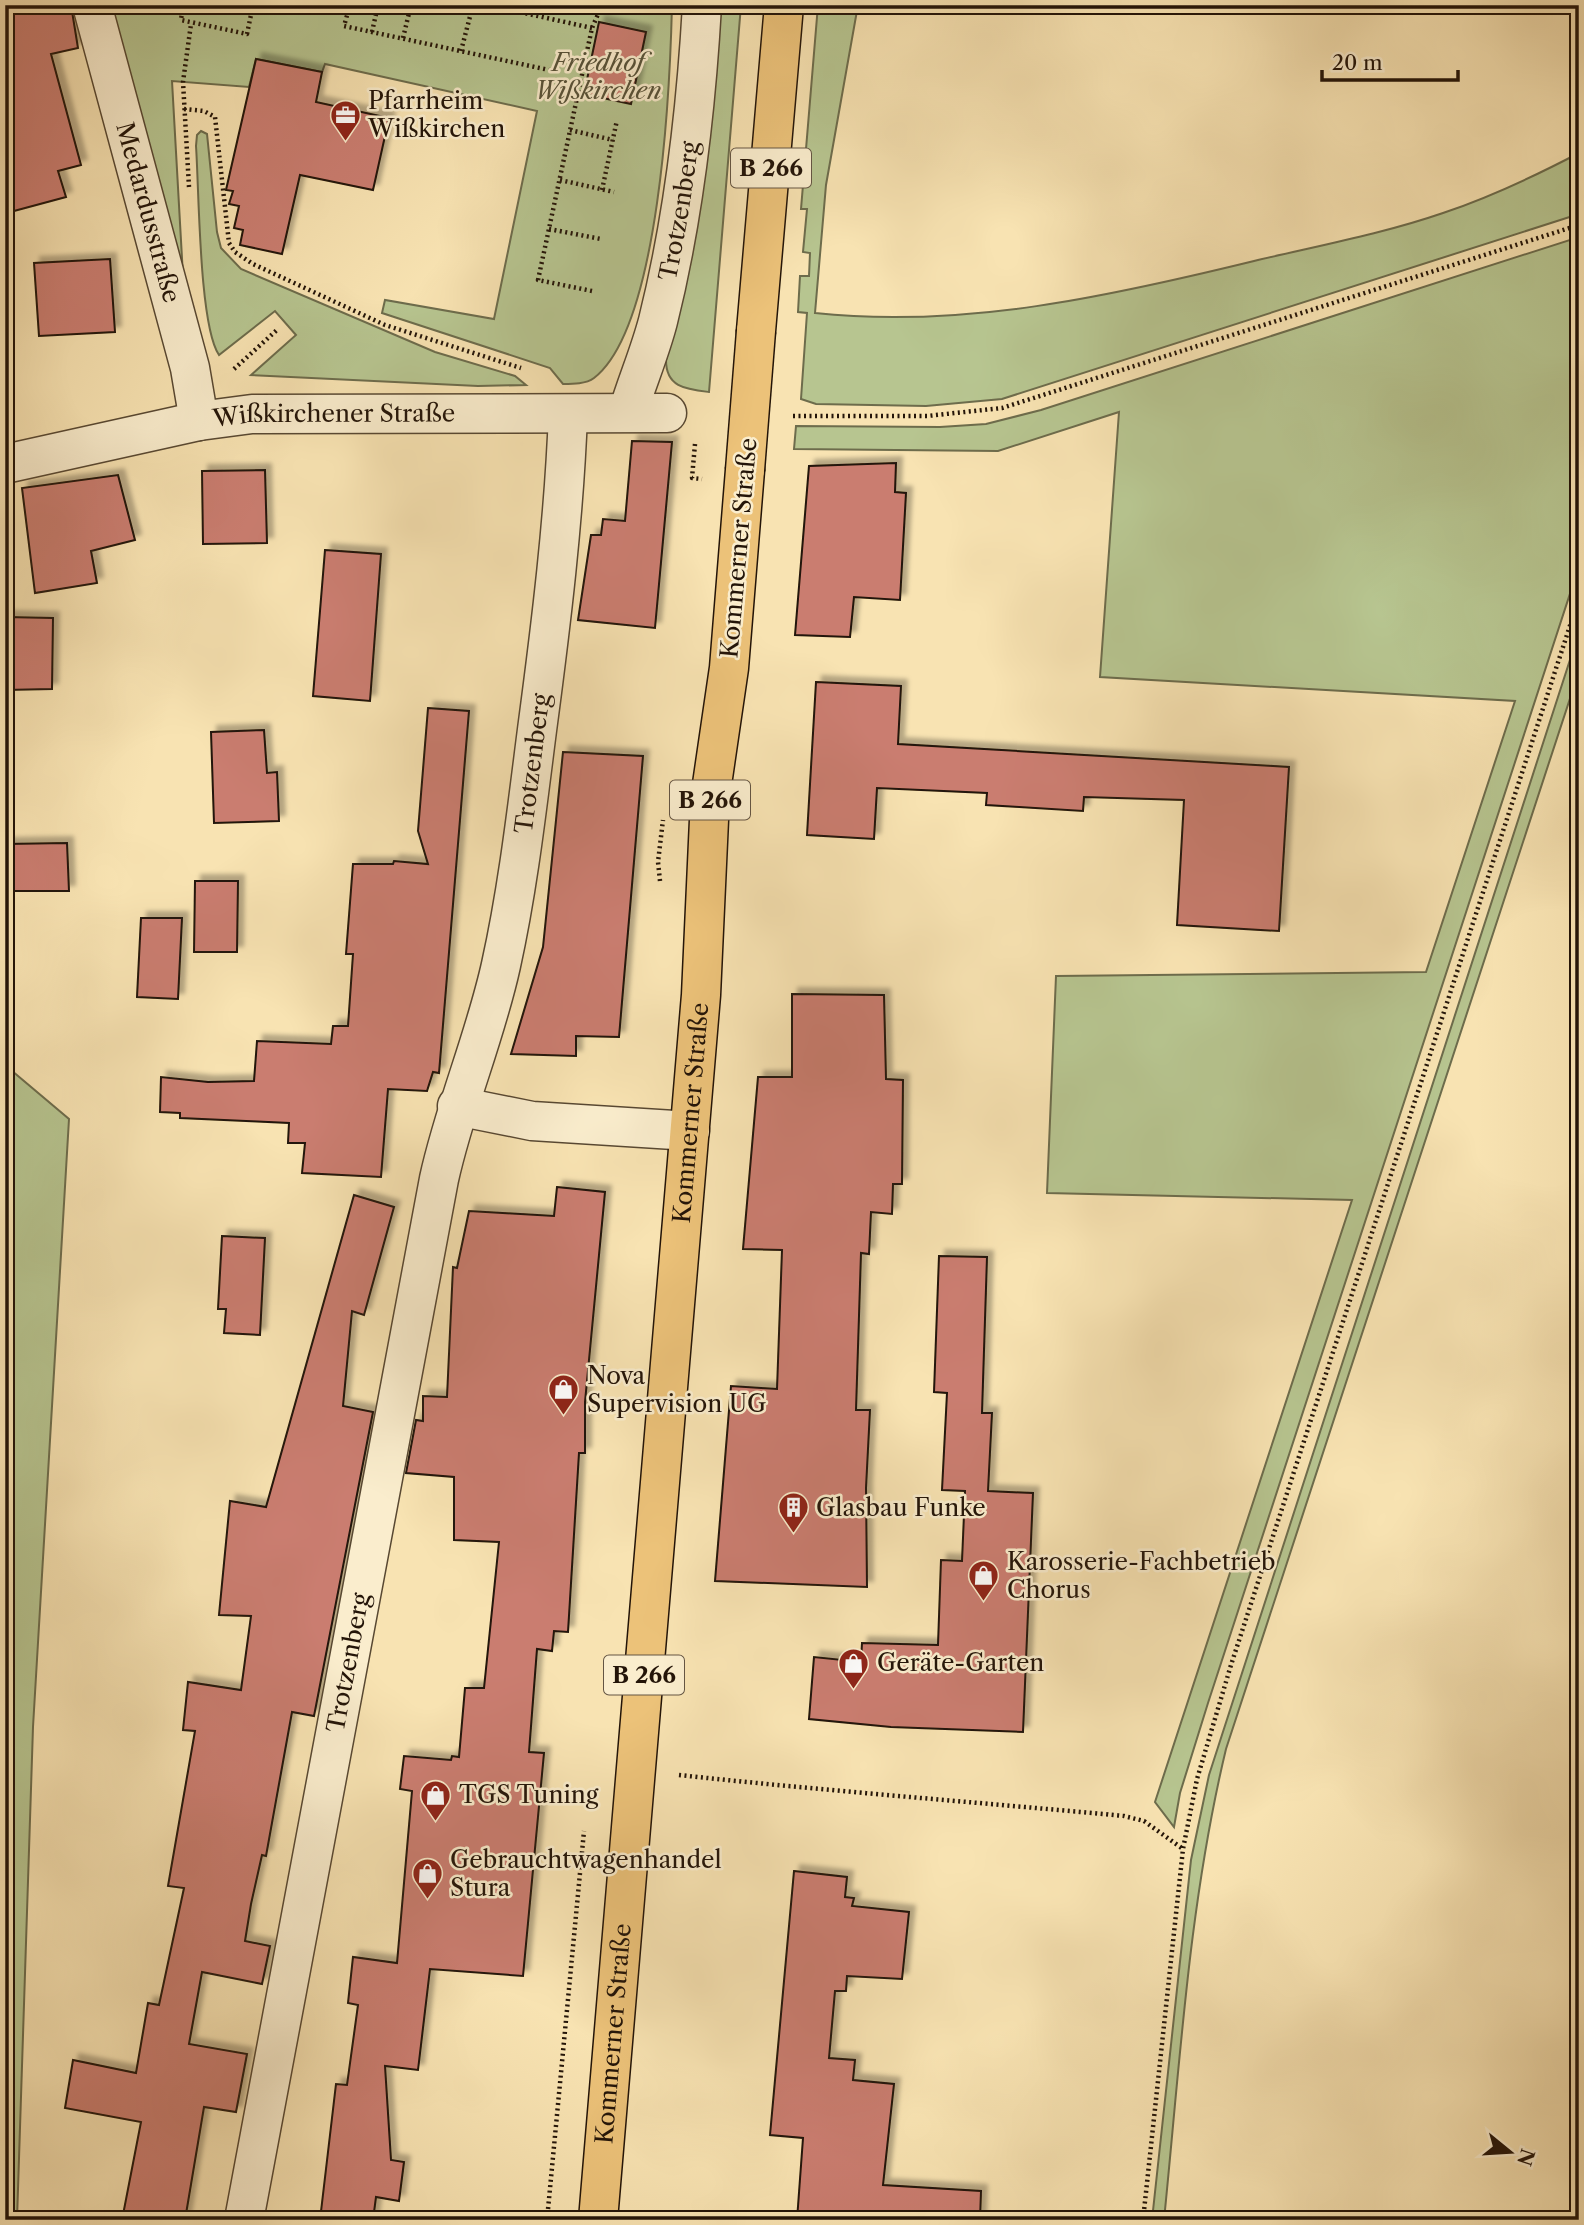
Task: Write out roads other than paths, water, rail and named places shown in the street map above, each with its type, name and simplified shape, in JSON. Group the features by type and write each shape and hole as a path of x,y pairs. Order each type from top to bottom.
{"main road":[{"name":"Kommerner Straße","path":"598,2220 701,995 710,798 729,668 727,475 756,331 784,5"}],"street":[{"name":"Medardusstraße","path":"92,5 190,368 199,421"},
{"name":"Trotzenberg","path":"628,412 657,325 678,223 697,88 702,5"},
{"name":"Wißkirchener Straße","path":"5,464 199,421 252,414 667,413"},
{"name":"Trotzenberg","path":"244,2220 439,1179 457,1106 485,1030 501,964 528,804 547,650 568,414"},
{"path":"457,1106 531,1121 690,1131"}],"place":[{"name":"Pfarrheim Wißkirchen","path":"345,142"},
{"name":"Nova Supervision UG","path":"564,1417"},
{"name":"Glasbau Funke","path":"793,1535"},
{"name":"Karosserie-Fachbetrieb Chorus","path":"984,1603"},
{"name":"Geräte-Garten","path":"854,1690"},
{"name":"TGS Tuning","path":"436,1822"},
{"name":"Gebrauchtwagenhandel Stura","path":"427,1901"}],"park label":[{"name":"Friedhof Wißkirchen","path":"598,77"}]}
